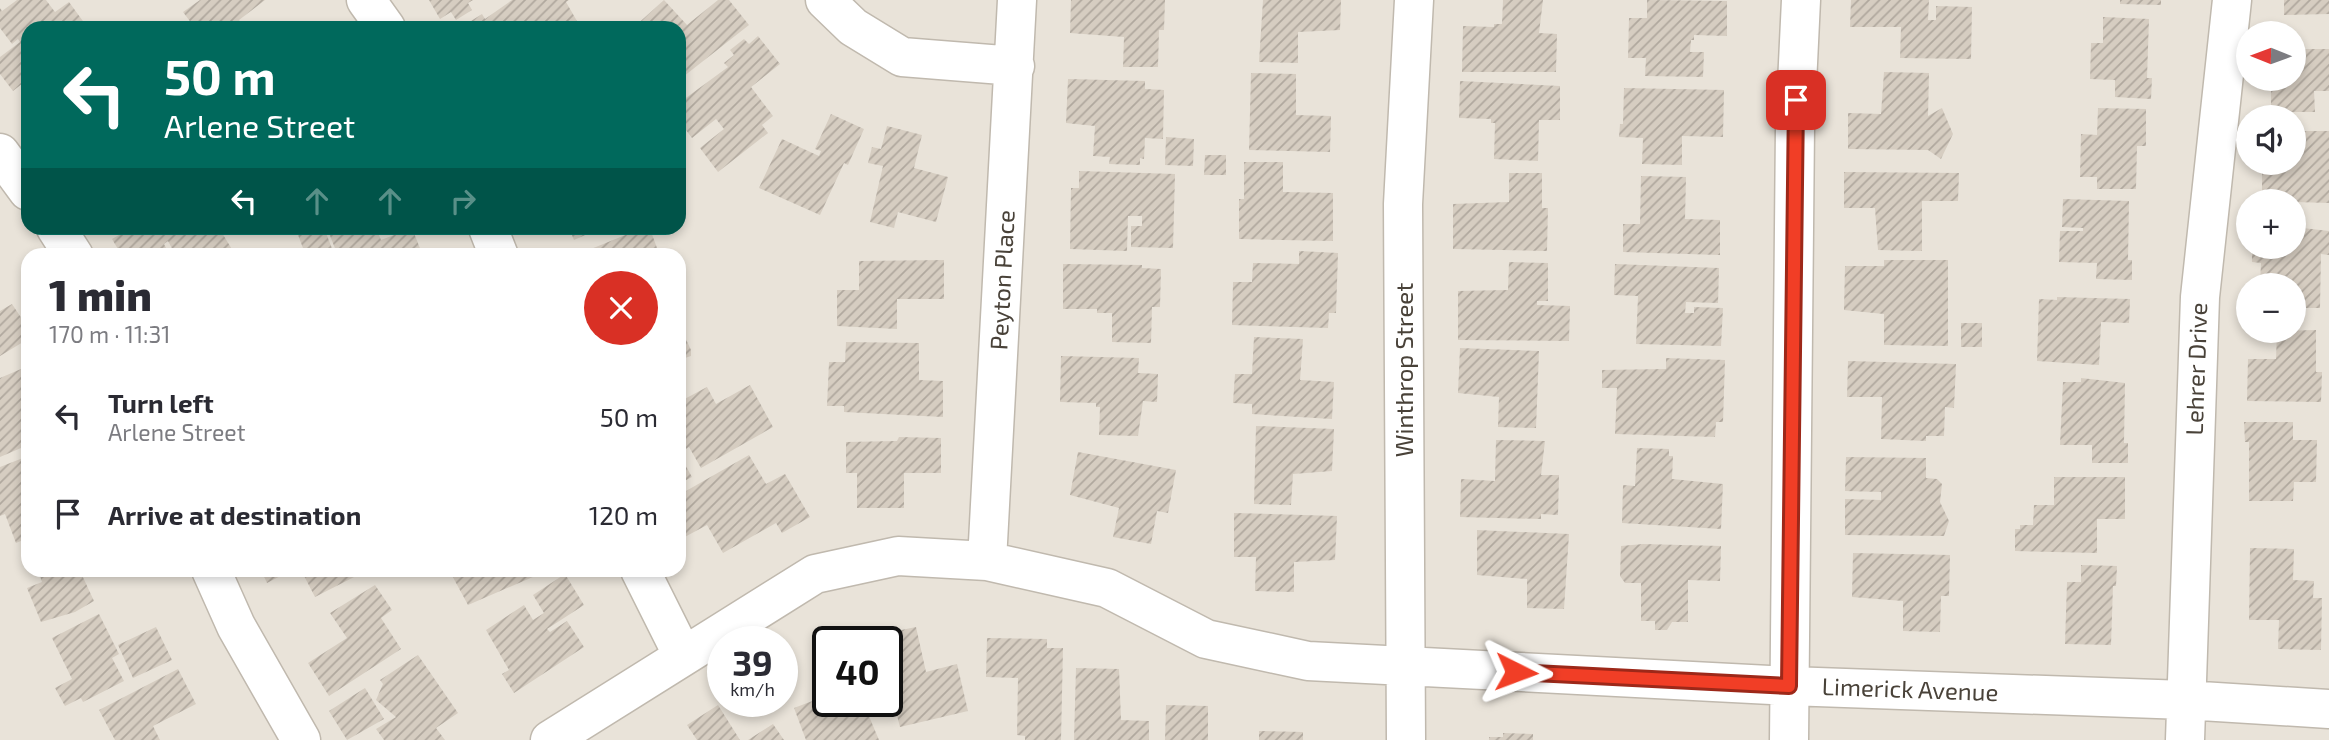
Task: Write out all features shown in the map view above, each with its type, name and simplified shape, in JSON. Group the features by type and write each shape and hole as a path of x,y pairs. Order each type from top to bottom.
{"street":[{"path":"366,0 381,21"},
{"path":"825,0 853,27 902,57 1015,66"},
{"name":"Peyton Place","path":"987,561 1017,0"},
{"name":"Winthrop Street","path":"1406,740 1404,204 1413,0"},
{"path":"1788,740 1795,125 1801,0"},
{"name":"Lehrer Drive","path":"2185,740 2200,296 2232,0"},
{"path":"0,153 21,182"},
{"name":"Limerick Avenue","path":"550,740 815,575 898,556 987,561 1107,589 1206,639 1308,661 1789,686 2185,700 2329,709"},
{"path":"214,577 236,625 301,740"},
{"path":"643,577 682,656"}],"shaded area":[{"path":"0,0 2329,0 2329,740 0,740"}],"building":[{"path":"17,0 46,0 55,12 69,2 83,21 21,21 21,85 13,91 0,74 0,57 20,42 18,39 12,44 0,28 0,8 2,11"},
{"path":"200,0 265,0 240,21 190,21 183,12"},
{"path":"429,0 473,0 468,3 472,10 456,20 451,12 440,19"},
{"path":"512,0 569,0 566,2 577,21 471,21 482,14 485,19"},
{"path":"664,0 683,21 641,21"},
{"path":"718,0 729,0 749,25 686,74 686,24"},
{"path":"1071,0 1165,0 1164,30 1159,30 1158,67 1123,67 1124,37 1070,33"},
{"path":"1263,0 1341,0 1340,30 1298,32 1298,63 1259,62"},
{"path":"1503,0 1543,0 1539,33 1557,34 1556,72 1462,72 1463,26 1494,27 1494,24 1502,24"},
{"path":"1647,0 1727,1 1727,36 1694,35 1694,40 1691,40 1690,52 1704,52 1703,77 1645,76 1646,58 1628,58 1629,18 1647,18"},
{"path":"1851,0 1929,0 1928,20 1936,20 1936,6 1972,7 1971,59 1900,58 1901,27 1850,27"},
{"path":"2120,0 2161,0 2161,5 2120,4"},
{"path":"2284,0 2329,0 2329,14 2284,15"},
{"path":"2103,17 2149,19 2147,78 2152,78 2151,99 2115,97 2115,80 2090,79 2091,43 2103,43"},
{"path":"758,36 780,64 751,87 773,116 762,125 768,133 718,172 700,148 724,129 716,119 692,138 686,130 686,98 728,67 724,63 734,55 730,50 744,39 749,44"},
{"path":"2306,49 2329,49 2329,91 2314,91 2315,112 2306,112 2306,105 2271,105 2271,91 2306,91"},
{"path":"1884,72 1929,73 1928,116 1942,108 1953,134 1941,159 1928,150 1848,149 1848,113 1881,114"},
{"path":"1251,73 1296,74 1296,115 1331,116 1330,152 1249,150"},
{"path":"1068,79 1145,81 1145,89 1164,90 1163,139 1145,138 1144,159 1140,158 1140,165 1109,164 1110,157 1093,156 1095,126 1066,123"},
{"path":"1460,81 1560,86 1560,120 1539,120 1538,161 1494,159 1495,123 1491,123 1491,119 1459,118"},
{"path":"1624,88 1724,90 1723,137 1682,136 1682,165 1642,164 1643,138 1619,137 1620,124 1623,124"},
{"path":"2098,108 2146,109 2146,146 2137,146 2136,189 2097,189 2097,177 2080,177 2081,134 2097,135"},
{"path":"831,114 864,129 848,165 844,163 820,215 759,188 782,139 819,156 821,151 815,149"},
{"path":"887,126 922,135 914,168 948,177 936,222 898,212 894,228 870,222 883,166 868,163 872,147 881,149"},
{"path":"2306,131 2329,131 2329,203 2306,202 2306,189 2262,189 2262,175 2306,175"},
{"path":"1166,137 1194,139 1193,166 1165,165"},
{"path":"1205,155 1226,155 1226,175 1204,175"},
{"path":"1244,162 1283,162 1283,192 1333,193 1333,241 1239,239 1239,199 1244,199"},
{"path":"1079,171 1175,174 1173,248 1131,247 1131,226 1142,226 1142,216 1128,216 1127,251 1070,249 1071,188 1079,188"},
{"path":"1844,172 1959,173 1958,201 1922,201 1922,251 1878,250 1875,208 1844,208"},
{"path":"1509,173 1542,173 1542,208 1548,208 1547,251 1453,249 1453,204 1509,202"},
{"path":"1641,176 1686,177 1685,219 1720,220 1720,255 1623,252 1623,224 1640,224"},
{"path":"2063,199 2129,201 2128,260 2132,260 2132,280 2096,279 2097,263 2059,262 2060,231 2083,231 2083,228 2062,227"},
{"path":"2306,228 2329,231 2329,255 2321,254 2320,308 2306,308 2306,273 2261,273 2261,263 2252,262 2252,259 2306,259"},
{"path":"119,235 223,235 231,248 172,248 168,241 164,244 166,248 117,248 112,239"},
{"path":"298,235 327,235 332,248 303,248"},
{"path":"330,235 379,235 381,240 394,235 415,235 420,248 335,248"},
{"path":"572,235 585,235 574,240"},
{"path":"625,235 652,235 657,248 594,248"},
{"path":"1299,251 1338,253 1336,313 1329,313 1328,328 1232,325 1233,282 1252,282 1253,263 1299,264"},
{"path":"944,260 944,299 897,299 897,329 837,326 837,290 859,290 859,261"},
{"path":"1884,260 1948,260 1948,346 1884,345 1884,314 1844,310 1845,266 1884,266"},
{"path":"1509,262 1548,263 1548,301 1537,301 1537,305 1570,306 1569,341 1458,340 1458,291 1508,290"},
{"path":"1063,264 1142,265 1142,268 1161,269 1160,307 1152,307 1151,343 1112,342 1112,313 1097,313 1097,309 1063,309"},
{"path":"1615,264 1719,268 1718,303 1686,302 1685,313 1694,313 1694,307 1723,308 1721,346 1636,344 1638,296 1614,295"},
{"path":"2057,297 2130,299 2129,323 2101,322 2099,365 2037,361 2039,299 2057,300"},
{"path":"12,304 21,318 21,343 0,356 0,311"},
{"path":"1961,323 1982,323 1982,347 1961,347"},
{"path":"2306,330 2316,330 2316,372 2322,372 2321,402 2247,401 2248,359 2276,359 2277,343 2306,343"},
{"path":"1254,337 1303,339 1300,380 1334,382 1332,419 1252,414 1252,404 1233,403 1235,374 1252,374"},
{"path":"686,339 691,350 691,356 686,358"},
{"path":"846,342 919,343 919,380 943,381 943,417 844,412 844,406 827,406 829,362 845,362"},
{"path":"1460,348 1539,351 1536,428 1498,427 1499,397 1458,393"},
{"path":"1061,356 1139,358 1138,373 1158,374 1157,402 1143,401 1138,436 1099,435 1100,407 1096,407 1096,403 1060,402"},
{"path":"1666,358 1725,360 1723,422 1716,422 1715,437 1615,434 1617,388 1602,388 1602,370 1666,369"},
{"path":"1848,361 1956,364 1954,408 1945,407 1944,436 1926,436 1926,441 1881,439 1882,397 1847,397"},
{"path":"21,369 21,448 0,457 0,378"},
{"path":"2081,378 2125,383 2124,443 2128,443 2128,463 2092,463 2092,445 2060,445 2063,382 2081,382"},
{"path":"750,385 773,427 701,468 689,447 686,449 686,398 707,387 716,404"},
{"path":"2244,422 2293,422 2293,440 2317,440 2316,482 2294,482 2293,501 2249,501 2249,442 2245,442"},
{"path":"1256,426 1334,429 1332,471 1293,474 1291,505 1254,504"},
{"path":"899,437 941,438 941,473 904,473 904,508 857,508 857,473 846,473 846,442 897,441"},
{"path":"1496,440 1545,441 1541,475 1559,475 1558,515 1541,514 1541,519 1460,517 1461,479 1495,481"},
{"path":"1637,448 1669,449 1669,456 1673,456 1672,479 1723,484 1721,529 1622,523 1623,485 1635,486"},
{"path":"1078,452 1176,470 1168,513 1157,511 1151,544 1113,537 1119,508 1070,495"},
{"path":"749,455 766,484 785,474 810,517 782,533 776,523 723,553 707,525 686,536 686,491"},
{"path":"1846,457 1926,458 1926,478 1937,479 1942,484 1940,502 1949,521 1944,536 1845,535 1845,499 1881,500 1881,492 1845,491"},
{"path":"21,459 21,541 16,543 5,514 0,516 0,467"},
{"path":"686,466 692,477 686,480"},
{"path":"2054,477 2125,477 2125,519 2097,519 2097,553 2015,551 2015,529 2020,529 2020,525 2033,525 2034,505 2054,505"},
{"path":"1234,513 1337,516 1335,560 1294,562 1294,592 1255,591 1256,557 1234,557"},
{"path":"1477,530 1569,534 1564,609 1527,608 1527,579 1477,575"},
{"path":"1621,546 1721,546 1720,581 1688,580 1688,622 1672,622 1667,630 1655,630 1655,621 1641,621 1641,583 1625,583 1620,576"},
{"path":"2250,548 2294,549 2293,580 2314,581 2313,598 2322,598 2321,650 2278,649 2279,620 2249,620"},
{"path":"1853,553 1950,555 1949,596 1941,596 1940,632 1903,631 1903,601 1852,597"},
{"path":"2081,565 2117,566 2116,586 2113,586 2111,645 2065,644 2067,582 2081,582"},
{"path":"40,577 83,577 94,601 75,612 41,622 27,588 42,582"},
{"path":"264,577 279,577 267,583"},
{"path":"305,577 354,577 315,597"},
{"path":"453,577 533,577 468,605"},
{"path":"560,577 567,577 584,605 547,629 550,632 567,621 584,647 514,693 502,674 509,670 486,630 524,605 533,620 544,613 533,595"},
{"path":"375,585 392,610 381,618 401,649 329,696 308,663 347,638 330,613"},
{"path":"99,614 119,654 112,658 124,681 83,702 81,698 65,706 55,688 72,679 52,638"},
{"path":"156,627 172,660 133,678 118,645"},
{"path":"916,627 926,672 957,664 968,711 900,727 897,717 903,717 903,630"},
{"path":"987,638 1047,639 1047,648 1063,648 1061,740 1025,740 1025,736 1017,735 1018,678 986,677"},
{"path":"418,655 458,713 436,728 445,740 384,740 376,729 396,717 376,700 383,684 380,680"},
{"path":"1076,668 1119,669 1121,720 1149,721 1149,740 1074,740"},
{"path":"178,669 196,704 153,726 160,740 115,740 99,710"},
{"path":"365,688 384,719 347,740 329,711"},
{"path":"812,701 812,717 869,717 879,740 806,740 797,717 798,706"},
{"path":"1166,705 1208,706 1208,740 1165,740"},
{"path":"707,712 707,717 726,717 740,740 697,740 687,725"},
{"path":"773,724 784,740 748,740"},
{"path":"1259,731 1303,732 1303,740 1259,740"},
{"path":"1503,733 1533,734 1533,740 1489,740 1489,737 1503,737"}],"route":[{"path":"1516,672 1789,686 1796,100"}]}
